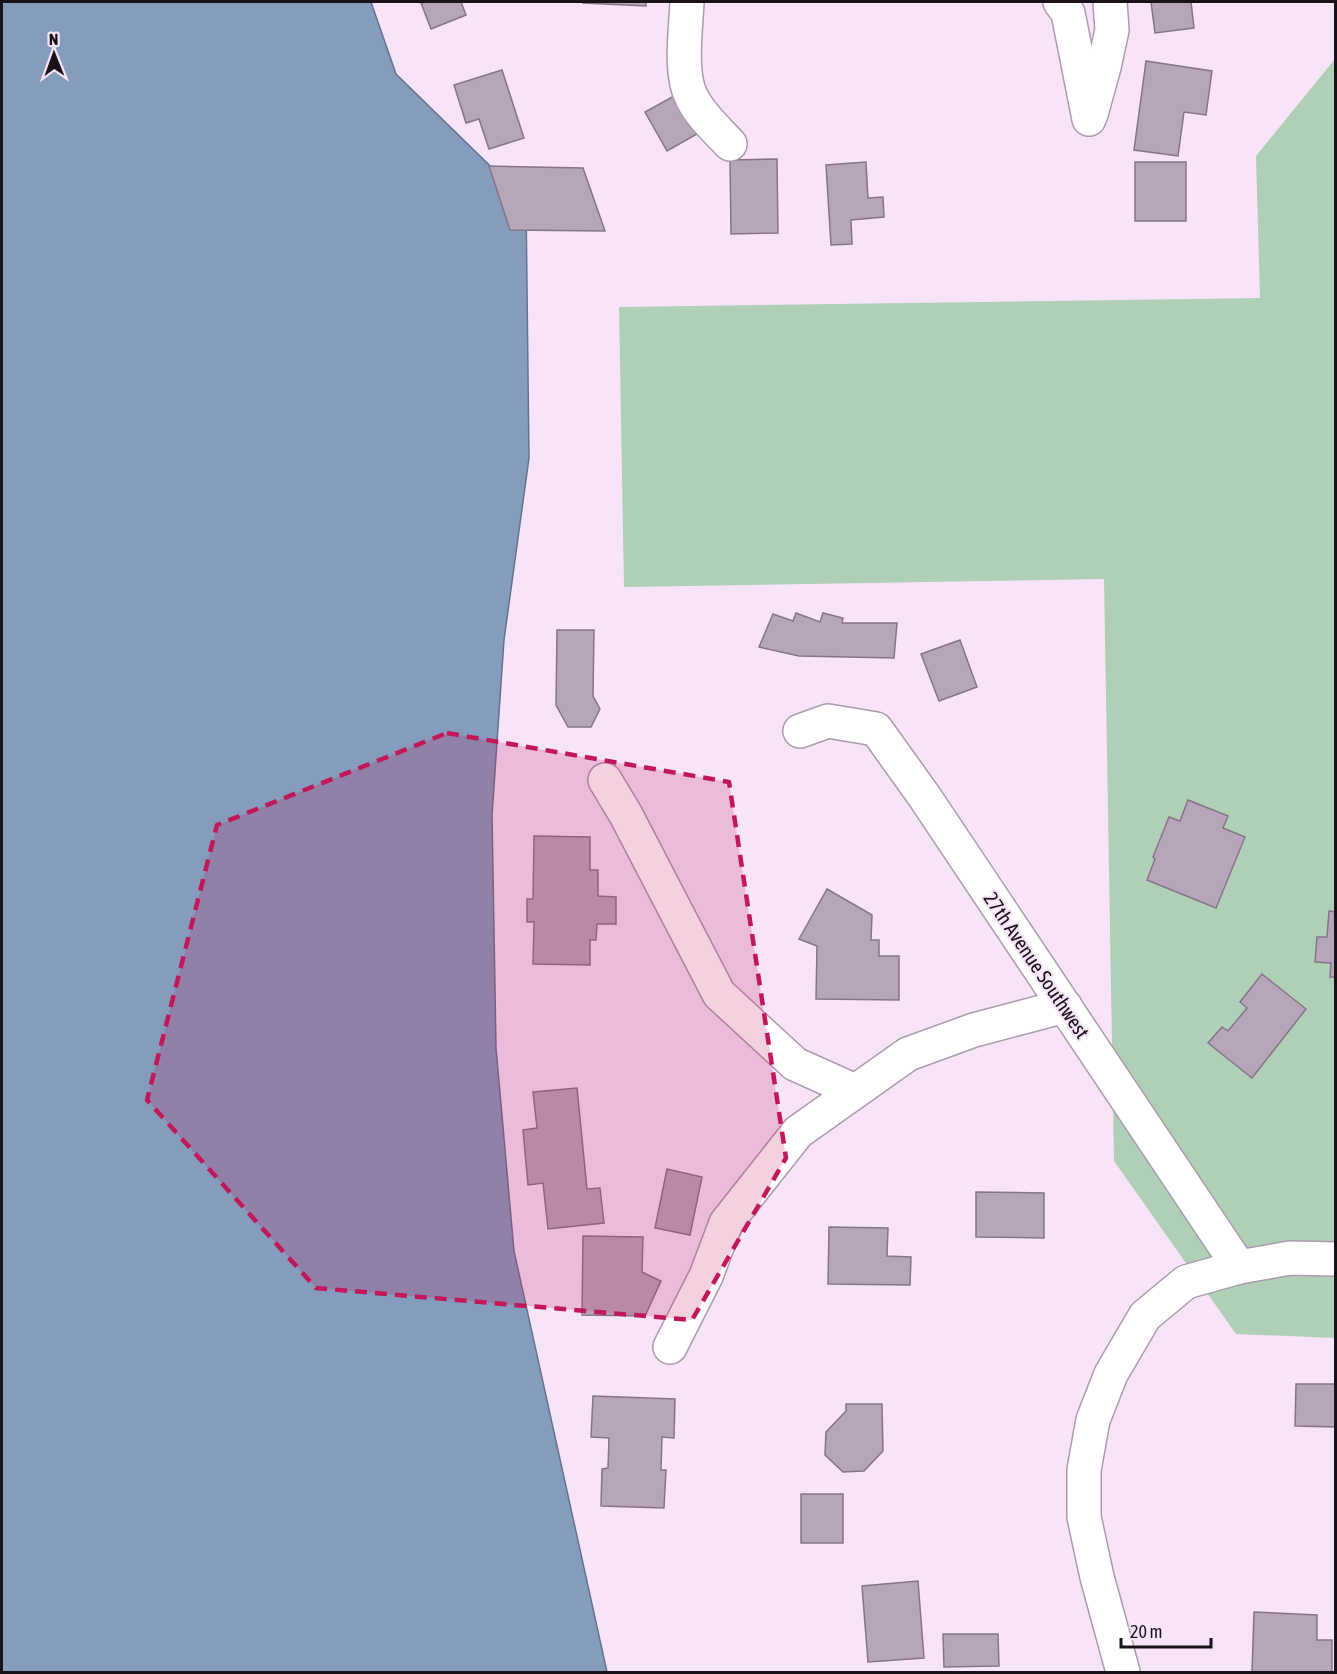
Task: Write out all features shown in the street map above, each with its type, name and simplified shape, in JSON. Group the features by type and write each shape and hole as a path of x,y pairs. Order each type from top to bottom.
{"street":[{"path":"687,2 685,71 690,96 703,115 730,144"},
{"path":"1060,2 1068,13 1089,119 1112,30 1110,2"},
{"name":"27th Avenue Southwest","path":"800,731 828,721 876,729 924,796 1239,1267"},
{"path":"605,780 626,815 719,994 795,1064 855,1091"},
{"path":"670,1347 706,1276 726,1223 798,1132 908,1054 974,1030 1065,1006"},
{"path":"1123,1672 1097,1577 1084,1517 1084,1470 1093,1420 1111,1374 1145,1316 1186,1282 1239,1267 1290,1258 1335,1259"}],"highlighted area":[{"path":"447,733 729,782 786,1158 692,1320 316,1288 147,1100 217,825"}],"green space":[{"path":"1335,59 1335,1338 1236,1334 1114,1161 1104,579 624,587 619,307 1260,298 1256,156"}],"water":[{"path":"2,2 371,2 396,74 526,201 529,458 504,640 492,815 496,1048 514,1251 607,1672 2,1672"}],"building":[{"path":"461,2 466,15 431,29 421,3"},
{"path":"646,2 646,6 583,3"},
{"path":"1151,2 1191,2 1194,28 1155,33"},
{"path":"1146,61 1212,71 1206,115 1184,112 1178,156 1134,150"},
{"path":"502,70 524,138 489,149 479,119 466,123 454,85"},
{"path":"674,96 697,134 667,151 645,112"},
{"path":"777,159 778,233 731,234 730,160"},
{"path":"866,162 868,198 883,197 884,217 851,220 852,244 831,245 826,165"},
{"path":"1135,162 1186,162 1186,221 1135,221"},
{"path":"489,166 583,168 605,231 510,230"},
{"path":"796,613 820,622 823,613 843,618 842,623 897,623 894,658 799,656 759,647 773,614 793,621"},
{"path":"557,630 594,630 593,696 600,709 591,727 568,727 556,705"},
{"path":"960,640 977,687 939,701 921,654"},
{"path":"1188,800 1228,816 1223,828 1245,837 1216,908 1147,880 1155,859 1153,857 1169,817 1180,821"},
{"path":"534,836 590,837 590,870 598,870 598,896 616,897 616,924 597,924 596,940 590,940 590,965 533,964 534,922 527,922 527,899 533,899"},
{"path":"827,889 872,915 871,940 879,940 879,956 899,956 899,1000 816,999 817,946 799,939"},
{"path":"1329,911 1336,912 1336,977 1330,977 1331,963 1315,962 1317,937 1327,937"},
{"path":"1262,974 1306,1009 1252,1078 1208,1043 1222,1027 1228,1031 1247,1008 1240,1002"},
{"path":"577,1088 587,1189 600,1188 604,1223 548,1229 543,1183 528,1185 523,1130 537,1128 533,1092"},
{"path":"667,1169 702,1177 690,1235 655,1228"},
{"path":"976,1192 1044,1193 1044,1238 976,1237"},
{"path":"829,1227 888,1228 887,1256 911,1257 910,1285 828,1284"},
{"path":"583,1236 643,1237 642,1272 661,1281 645,1316 582,1315"},
{"path":"1296,1384 1336,1384 1336,1427 1295,1426"},
{"path":"593,1396 675,1399 674,1438 662,1437 661,1470 666,1470 664,1508 601,1506 602,1469 608,1468 609,1438 591,1437"},
{"path":"846,1404 882,1404 883,1451 864,1471 843,1472 825,1455 826,1432 846,1411"},
{"path":"801,1494 843,1494 843,1543 801,1543"},
{"path":"918,1581 924,1658 868,1662 862,1586"},
{"path":"1254,1612 1317,1615 1317,1640 1332,1640 1332,1672 1252,1672"},
{"path":"943,1634 998,1634 999,1666 944,1667"}]}
